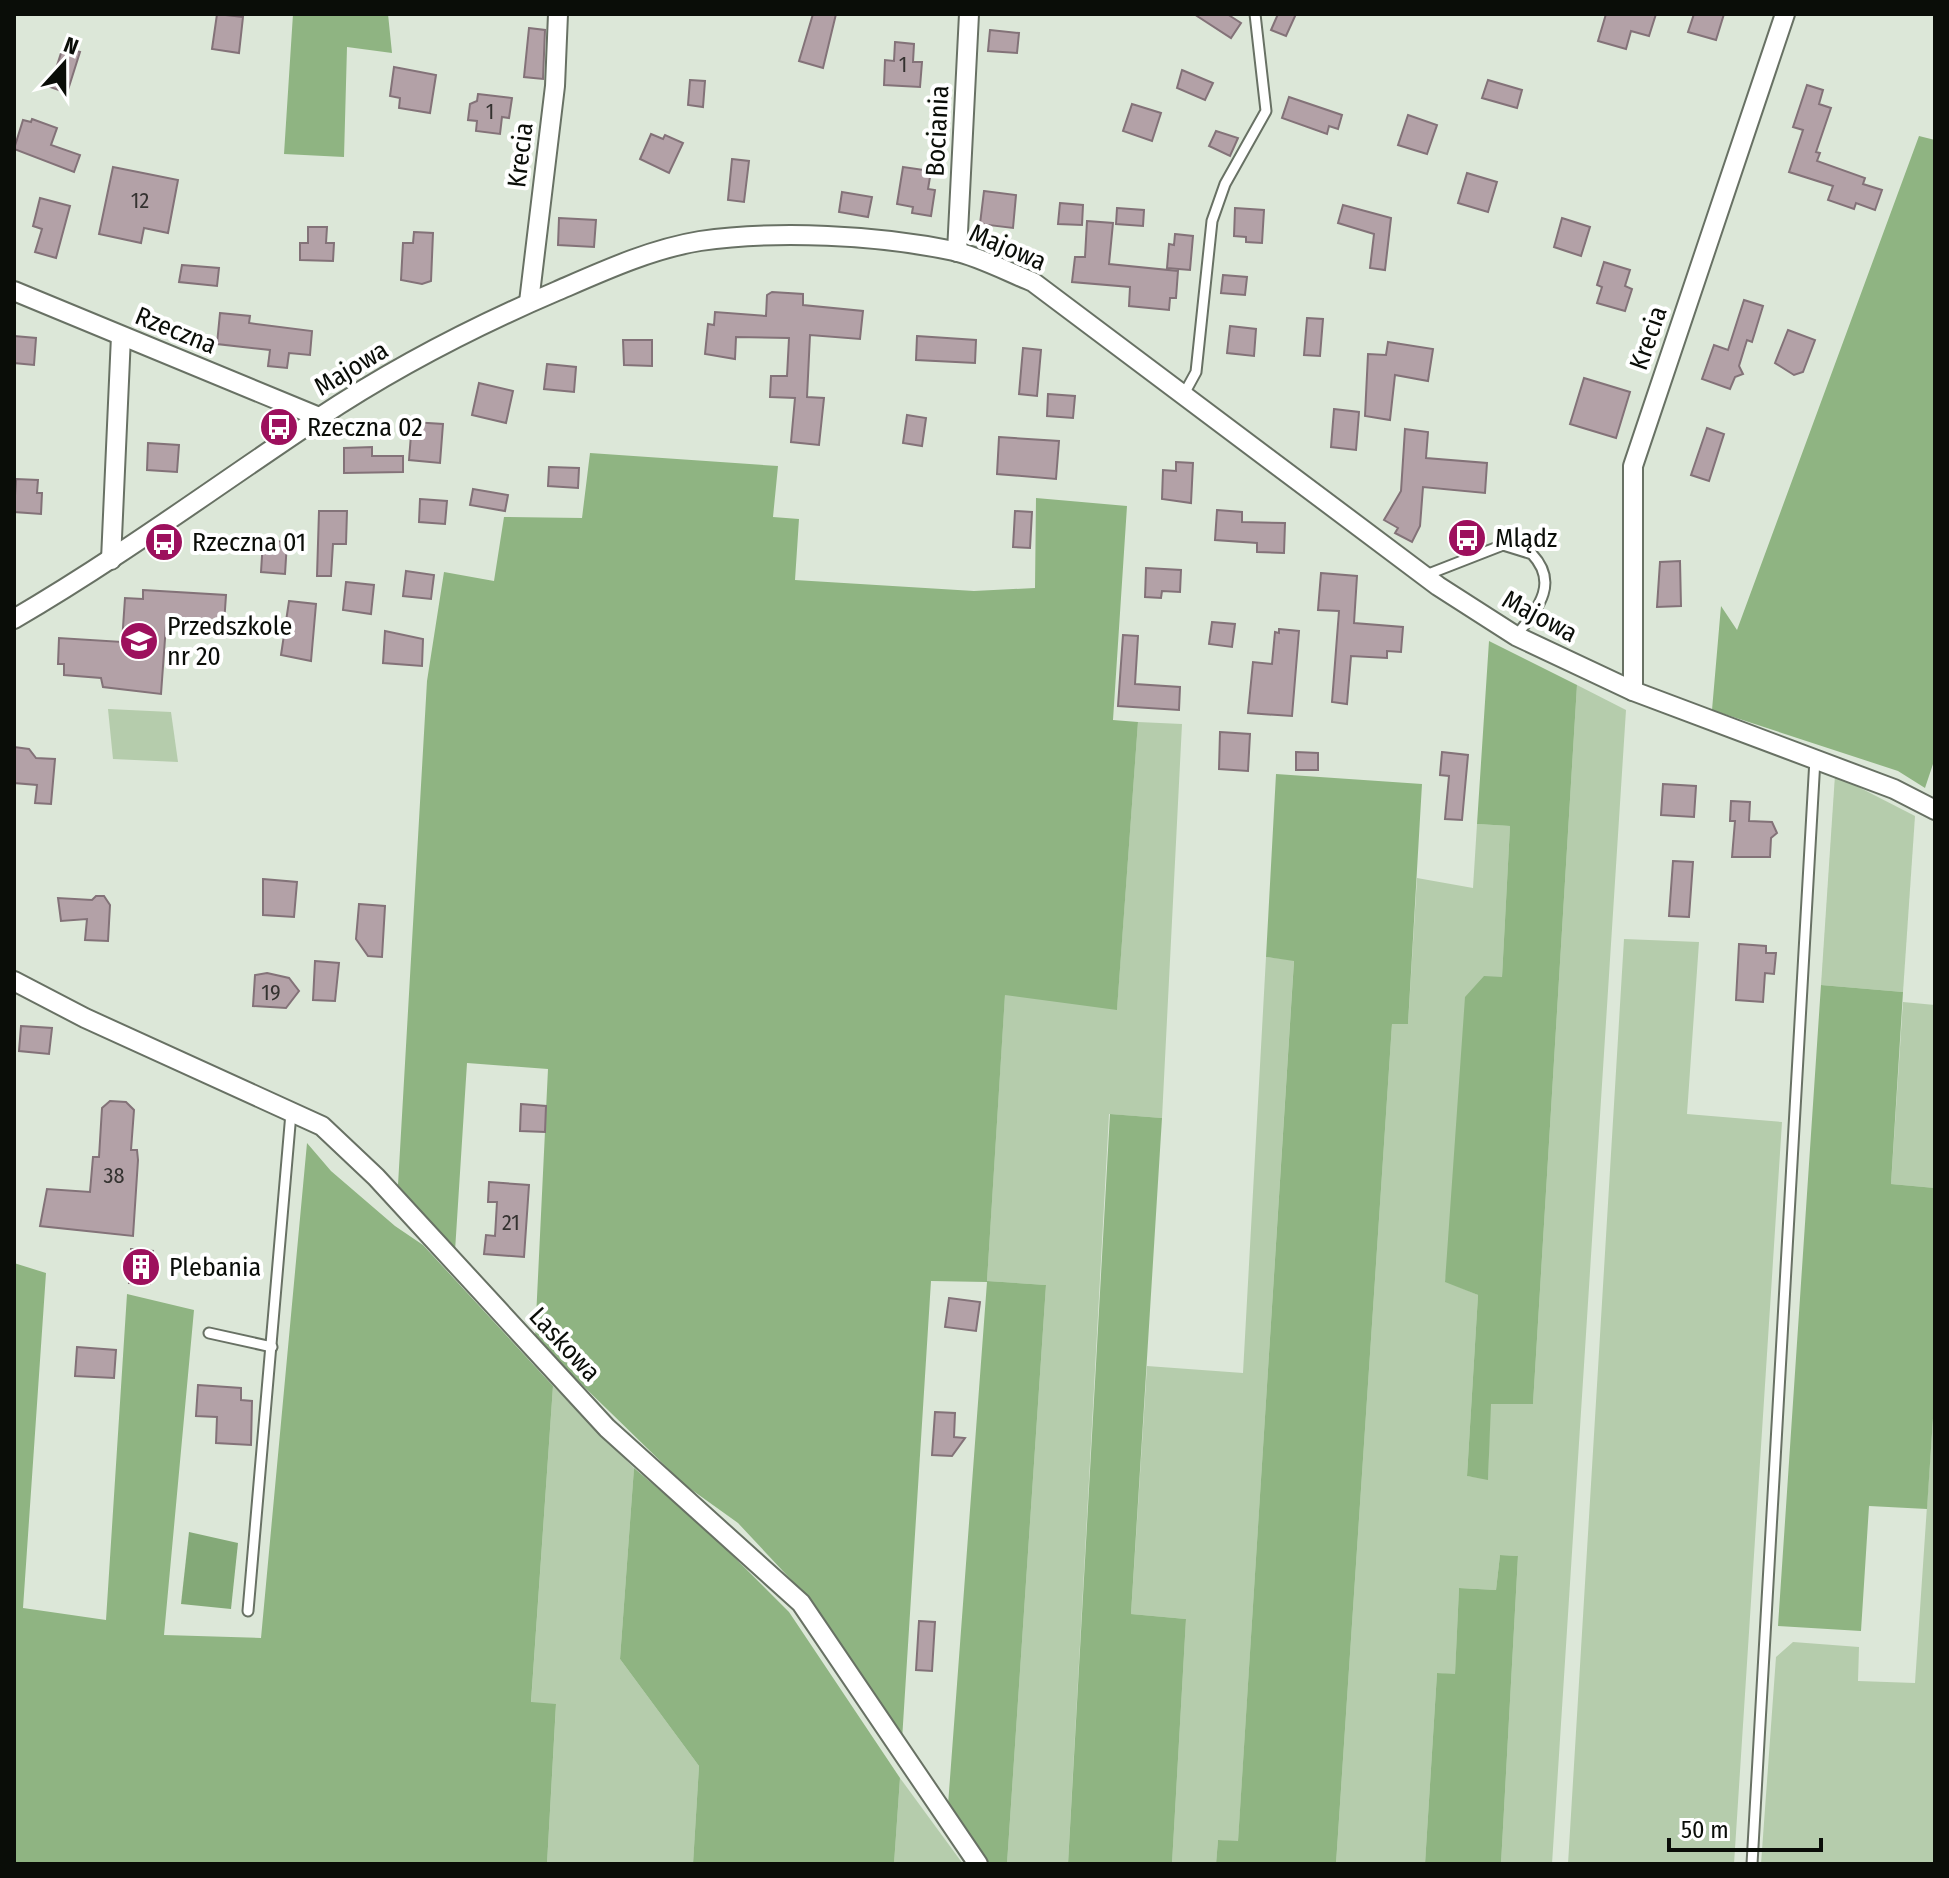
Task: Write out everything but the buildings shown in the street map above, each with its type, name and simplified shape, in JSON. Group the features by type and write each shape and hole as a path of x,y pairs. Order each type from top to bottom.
{"street":[{"name":"Krecia","path":"529,302 555,86 558,14"},
{"name":"Bociania","path":"957,252 969,14"},
{"name":"Krecia","path":"1633,691 1633,466 1785,14"},
{"name":"Majowa","path":"14,619 111,560 319,417 411,363 529,302 625,262 700,241 798,237 900,243 957,252 1033,282 1425,576 1516,636 1633,691 1894,789 1935,810"},
{"name":"Rzeczna","path":"14,291 319,417"},
{"path":"111,560 121,336"},
{"name":"Laskowa","path":"14,981 85,1018 322,1126 376,1177 607,1428 801,1603 978,1864"}],"lane":[{"path":"1184,394 1196,372 1212,221 1225,184 1266,111 1255,14"},
{"path":"1425,576 1503,545 1532,554 1545,575 1545,595 1516,636"},
{"path":"1752,1864 1815,759"},
{"path":"248,1611 291,1113"},
{"path":"209,1333 272,1347"}],"shaded area":[{"path":"293,14 388,14 392,53 347,47 344,157 284,154"},
{"path":"1919,136 1935,140 1935,758 1925,788 1898,771 1712,710 1721,606 1737,630"},
{"path":"590,453 778,466 773,517 799,519 795,580 974,591 1035,588 1036,498 1127,506 1113,720 1138,722 1117,1010 1005,995 987,1281 1046,1285 1007,1864 990,1864 948,1805 987,1282 931,1281 902,1740 797,1586 738,1523 685,1485 535,1339 548,1069 467,1063 455,1251 398,1185 427,681 444,572 494,581 504,517 582,518"},
{"path":"1489,641 1577,685 1533,1404 1491,1404 1488,1480 1467,1476 1478,1295 1445,1282 1465,997 1484,976 1502,977 1510,826 1477,824"},
{"path":"1577,685 1626,710 1552,1864 1501,1864 1518,1556 1500,1555 1496,1590 1459,1588 1455,1675 1437,1673 1425,1864 1336,1864 1392,1024 1408,1024 1417,878 1473,888 1477,824 1510,826 1502,977 1445,1281 1478,1295 1467,1476 1488,1479 1490,1403 1533,1404"},
{"path":"108,709 171,712 178,762 113,759"},
{"path":"1138,722 1182,724 1162,1118 1109,1114 1068,1864 1007,1864 1046,1285 987,1281 1005,994 1117,1009"},
{"path":"1276,774 1422,784 1408,1024 1392,1024 1336,1864 1216,1864 1218,1840 1238,1841 1294,961 1266,957"},
{"path":"1835,775 1915,816 1903,992 1821,985"},
{"path":"1624,939 1699,942 1687,1114 1782,1122 1734,1864 1568,1864"},
{"path":"1266,957 1294,960 1238,1842 1218,1840 1216,1864 1172,1864 1186,1619 1131,1614 1147,1366 1243,1373"},
{"path":"1821,985 1903,992 1891,1184 1935,1188 1935,1388 1927,1509 1869,1506 1861,1631 1778,1626"},
{"path":"1903,1002 1935,1005 1935,1188 1891,1184"},
{"path":"1110,1114 1162,1118 1131,1614 1186,1619 1172,1864 1068,1864"},
{"path":"307,1143 331,1171 395,1226 423,1245 553,1386 531,1702 556,1704 547,1864 14,1864 14,1263 46,1273 23,1608 106,1620 127,1294 194,1310 164,1635 261,1638"},
{"path":"553,1386 634,1468 620,1659 699,1766 693,1864 547,1864 556,1705 531,1703"},
{"path":"1935,1388 1935,1864 1761,1864 1776,1657 1793,1642 1859,1647 1858,1681 1915,1683"},
{"path":"634,1468 709,1532 789,1612 900,1778 894,1864 693,1864 699,1766 620,1659"},
{"path":"189,1532 238,1543 231,1609 181,1604"},
{"path":"1500,1555 1518,1556 1501,1864 1425,1864 1437,1673 1455,1674 1459,1588 1496,1590"},
{"path":"900,1778 963,1864 894,1864"}],"place":[{"name":"Rzeczna 02","path":"279,427"},
{"name":"Mlądz","path":"1467,538"},
{"name":"Rzeczna 01","path":"164,542"},
{"name":"Przedszkole nr 20","path":"139,641"},
{"name":"Plebania","path":"141,1267"}]}
